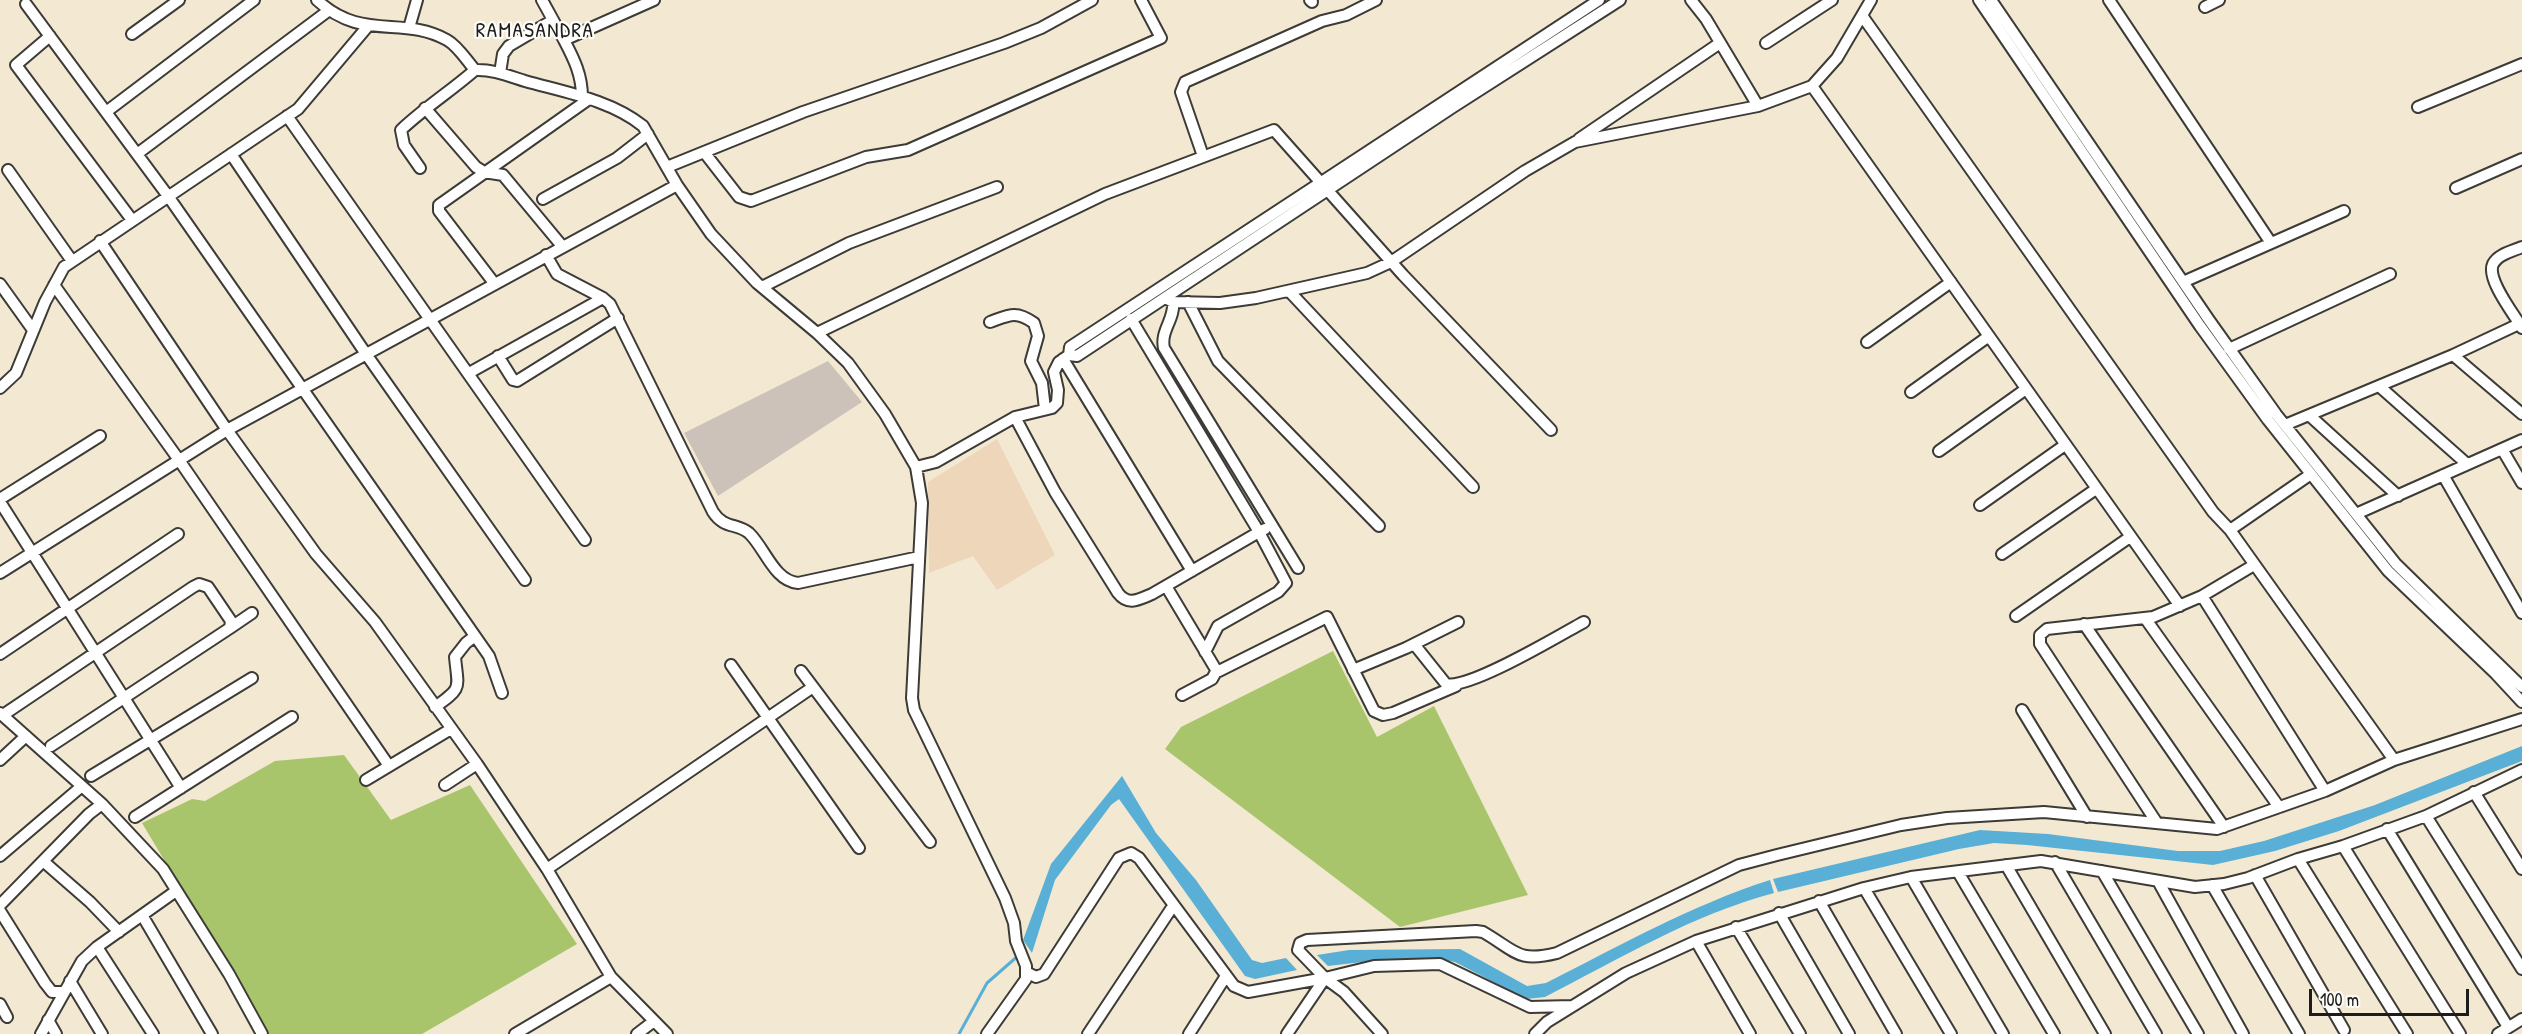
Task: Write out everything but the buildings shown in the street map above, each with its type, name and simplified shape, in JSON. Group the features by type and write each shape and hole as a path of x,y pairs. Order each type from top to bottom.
{"street":[{"path":"132,34 179,0"},
{"path":"106,112 254,0"},
{"path":"317,0 328,11 346,20 368,26 408,28 448,40 475,70 500,73 586,98 634,119 648,135 677,185 719,244 762,287 817,333 848,363 885,414 916,467 922,504 912,698 914,710 1005,898 1014,923 1016,941 1028,973 987,1034"},
{"path":"408,28 416,3 428,0"},
{"path":"542,0 577,66 586,98"},
{"path":"564,40 654,0"},
{"path":"667,167 803,111 1004,43 1041,28 1092,0"},
{"path":"704,152 739,196 751,201 866,157 908,150 1161,39 1141,0"},
{"path":"1066,357 1077,356 1131,319 1169,300 1325,186 1599,0"},
{"path":"916,467 936,462 1015,417 1052,408 1057,403 1058,390 1054,372 1066,357 1070,347 1620,0"},
{"path":"1691,0 1758,106"},
{"path":"1766,43 1832,0"},
{"path":"1575,142 1758,106 1812,86 1837,58 1862,9 1871,0"},
{"path":"1979,0 2200,326 2268,420 2388,571 2496,674 2522,702"},
{"path":"1991,0 2229,349 2285,425 2396,564 2504,666 2522,687"},
{"path":"2109,0 2271,243"},
{"path":"2205,7 2218,0"},
{"path":"1203,156 1181,92 1185,82 1322,21 1346,15 1370,1"},
{"path":"26,4 168,196 489,656 502,693"},
{"path":"1862,9 2213,512 2230,530 2394,760"},
{"path":"137,154 328,11"},
{"path":"500,73 503,54 509,46 554,20"},
{"path":"1,384 16,373 33,330 64,267 298,109 368,26"},
{"path":"50,36 16,65 132,220"},
{"path":"1169,300 1220,303 1289,291 1366,273 1391,262 1525,171 1575,142 1720,43"},
{"path":"2418,107 2522,64"},
{"path":"420,168 404,144 401,130 424,108 454,89 475,70"},
{"path":"1812,86 2180,606"},
{"path":"494,284 439,208 441,202 586,98"},
{"path":"424,108 476,167 484,172 503,175 562,246"},
{"path":"287,116 585,540"},
{"path":"817,333 1105,194 1274,130 1391,262 1551,430"},
{"path":"543,199 617,158 648,135"},
{"path":"231,154 366,354 525,580"},
{"path":"2456,188 2522,159"},
{"path":"8,170 72,261"},
{"path":"0,573 227,430 677,185"},
{"path":"762,287 849,243 997,187"},
{"path":"2183,282 2344,211"},
{"path":"100,241 227,430 316,554 375,622 477,765 547,869 610,977 667,1034"},
{"path":"2285,425 2521,326 2492,280 2492,266 2499,258 2522,247"},
{"path":"546,255 557,274 603,298 618,318 713,512 722,522 749,534 786,579 798,583 919,557"},
{"path":"2229,349 2390,274"},
{"path":"1867,342 1951,282"},
{"path":"0,284 33,330"},
{"path":"54,285 179,460 389,766"},
{"path":"1289,291 1473,487"},
{"path":"469,373 603,298"},
{"path":"1169,300 1173,316 1162,341 1164,348 1298,568"},
{"path":"1188,302 1218,361 1379,526"},
{"path":"990,322 1014,313 1035,323 1038,336 1031,361 1042,383 1045,409"},
{"path":"498,356 513,380 517,381 618,318"},
{"path":"1131,319 1259,532 1286,583 1278,592 1218,626 1205,652"},
{"path":"1911,392 1989,336"},
{"path":"2453,355 2522,414"},
{"path":"1066,357 1192,571"},
{"path":"2379,386 2467,464"},
{"path":"1939,451 2026,389"},
{"path":"2309,414 2398,496"},
{"path":"1015,417 1055,492 1122,598 1134,602 1273,524"},
{"path":"100,436 0,500 181,788"},
{"path":"2356,514 2522,440"},
{"path":"1980,505 2066,445"},
{"path":"2502,448 2522,483"},
{"path":"2230,530 2311,474"},
{"path":"2443,475 2522,613"},
{"path":"2002,554 2096,489"},
{"path":"0,654 69,610 178,534"},
{"path":"2016,616 2130,537"},
{"path":"2157,823 2038,639 2044,630 2145,618 2202,596 2254,565"},
{"path":"230,628 231,621 208,587 199,584 96,654 1,714 102,804 163,869 229,974 261,1034"},
{"path":"1166,586 1205,652 1217,670 1221,672 1327,617 1374,711 1383,715 1393,713 1508,663 1584,622"},
{"path":"2202,596 2325,791"},
{"path":"51,746 252,613"},
{"path":"2145,618 2279,807"},
{"path":"1353,670 1458,622"},
{"path":"2084,624 2224,827"},
{"path":"435,707 455,692 459,684 455,657 475,636"},
{"path":"1414,644 1446,684 1456,686"},
{"path":"731,665 859,848"},
{"path":"1182,695 1212,679 1217,670"},
{"path":"801,671 930,842"},
{"path":"91,776 252,678"},
{"path":"547,869 813,687"},
{"path":"2022,710 2087,817"},
{"path":"135,817 292,717"},
{"path":"1381,1033 1344,992 1325,978 1298,950 1300,943 1307,940 1476,931 1483,932 1524,957 1543,956 1557,953 1739,865 1777,855 1901,825 1947,818 2044,812 2217,829 2325,791 2394,760 2522,719"},
{"path":"366,780 451,729"},
{"path":"0,760 26,736"},
{"path":"445,785 477,765"},
{"path":"1535,1034 1546,1022 1626,973 1696,941 1864,888 1911,878 2041,861 2195,887 2212,885 2255,875 2426,816 2522,770"},
{"path":"0,856 82,786"},
{"path":"2474,792 2522,869"},
{"path":"0,905 88,814 102,804"},
{"path":"2426,816 2522,969"},
{"path":"2387,828 2508,1027"},
{"path":"2343,846 2460,1034"},
{"path":"1028,973 1036,977 1044,975 1122,855 1131,854 1139,858 1234,986 1248,992 1325,978 1374,966 1440,964 1530,1006 1572,1006"},
{"path":"2298,859 2407,1034"},
{"path":"43,861 90,902 119,932"},
{"path":"2055,862 2156,1034"},
{"path":"2006,866 2105,1034"},
{"path":"2102,871 2198,1034"},
{"path":"1958,872 2054,1034"},
{"path":"2255,875 2344,1030"},
{"path":"1911,878 2003,1034"},
{"path":"2158,881 2244,1034"},
{"path":"2212,885 2299,1034"},
{"path":"1864,888 1951,1034"},
{"path":"40,1034 82,961 97,947 176,891"},
{"path":"1820,901 1896,1034"},
{"path":"1089,1034 1173,906"},
{"path":"0,911 52,992 64,992"},
{"path":"1779,913 1849,1034"},
{"path":"142,915 212,1034"},
{"path":"1736,927 1800,1034"},
{"path":"1696,941 1750,1034"},
{"path":"97,947 153,1034"},
{"path":"1189,1034 1226,976"},
{"path":"515,1034 610,977"},
{"path":"1287,1034 1325,978"},
{"path":"70,981 102,1034"},
{"path":"0,1004 7,1017"},
{"path":"2498,1034 2522,1019"},
{"path":"48,1020 56,1034"},
{"path":"638,1034 654,1021"}],"shaded area":[{"path":"828,361 862,402 718,496 684,433"},
{"path":"997,439 1055,555 997,590 973,556 929,573 928,482"}],"green space":[{"path":"1333,651 1377,737 1434,706 1528,895 1400,927 1165,749 1181,727"},
{"path":"344,755 391,820 470,785 577,944 422,1034 268,1034 142,823 192,799 205,801 275,761"}],"water":[{"path":"2522,746 2522,761 2339,831 2275,851 2213,865 1994,843 1959,849 1778,892 1773,879 1980,830 2048,834 2178,851 2220,851 2264,841 2375,805"},
{"path":"1122,776 1156,833 1196,880 1252,960 1262,963 1286,958 1297,970 1255,979 1245,976 1119,799 1111,805 1055,880 1032,953 1023,940 1051,864"},
{"path":"1770,880 1774,893 1686,925 1545,997 1526,999 1455,962 1437,959 1371,961 1328,966 1317,955 1349,950 1460,949 1527,986 1546,983 1712,901"}],"waterway":[{"path":"959,1034 987,983 1019,955"}],"district":[{"name":"RAMASANDRA","path":"535,31"}]}
